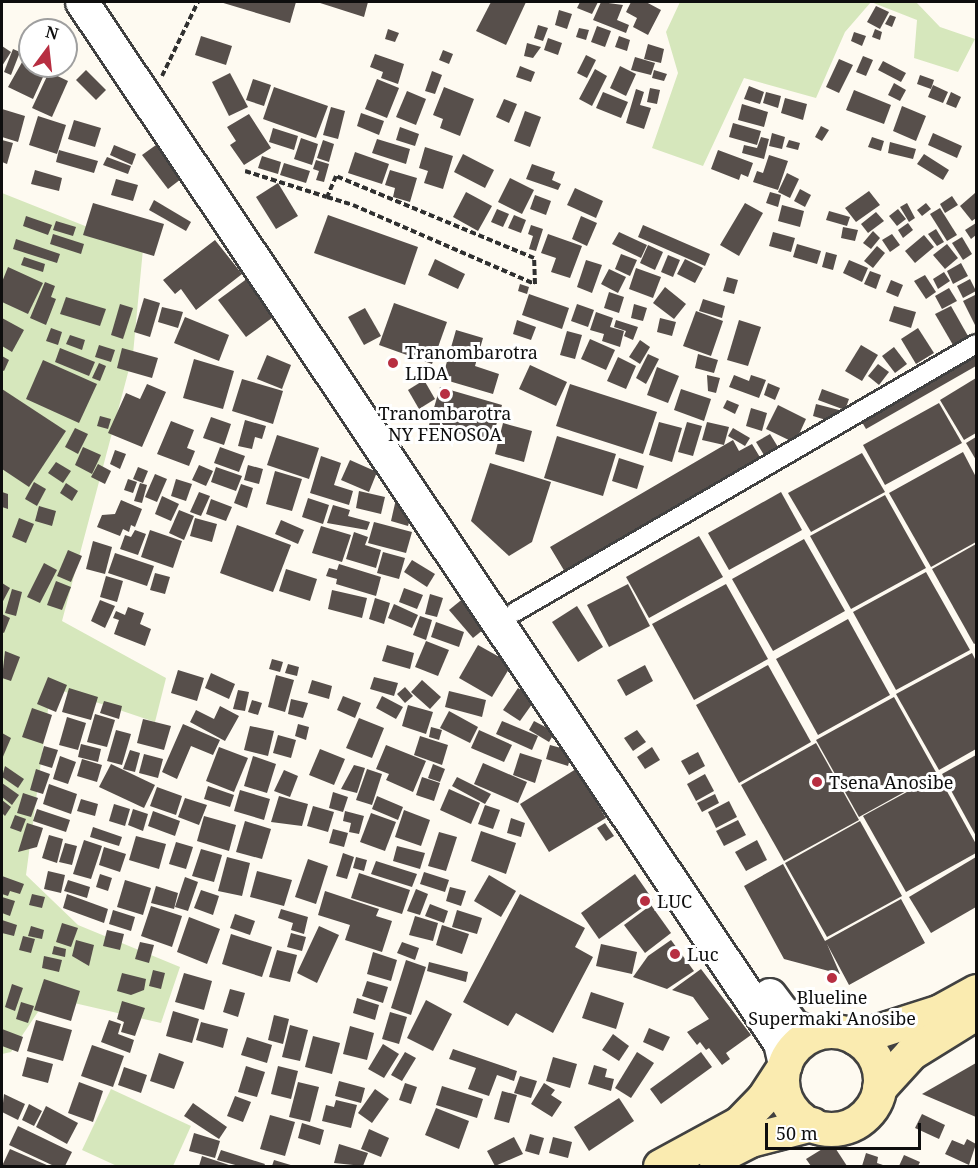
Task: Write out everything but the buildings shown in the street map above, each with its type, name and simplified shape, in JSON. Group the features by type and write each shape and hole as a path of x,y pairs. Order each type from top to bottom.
{"main road":[{"path":"856,1038 940,1011 976,991"},
{"path":"879,1088 911,1053 976,1013"},
{"path":"660,1167 739,1123 764,1097 796,1046 814,1034 843,1032 856,1038 876,1060 879,1088 875,1102 854,1123 841,1128 812,1124 750,1140 701,1167"},
{"path":"784,1065 784,1093 790,1106 812,1124"}],"street":[{"path":"82,2 780,1043 784,1065"},
{"path":"106,2 785,1018 794,1027 814,1034"},
{"path":"515,612 976,344"}],"path":[{"path":"159,82 198,2"},
{"path":"245,171 327,197 353,205 535,284 534,258 336,176 327,197"}],"green space":[{"path":"680,2 871,2 845,32 816,98 744,78 703,166 652,148 678,73 666,32"},
{"path":"871,2 916,2 940,27 975,39 958,72 914,58 917,20"},
{"path":"2,193 143,249 133,354 62,621 166,678 155,722 51,687 26,875 78,925 180,967 161,1023 48,997 11,1052 2,1054"},
{"path":"111,1089 191,1126 173,1166 117,1166 82,1150"}],"place":[{"name":"Tranombarotra LIDA","path":"393,363"},
{"name":"Tranombarotra NY FENOSOA","path":"445,394"},
{"name":"Tsena Anosibe","path":"817,782"},
{"name":"LUC","path":"645,901"},
{"name":"Luc","path":"675,954"},
{"name":"Blueline Supermaki Anosibe","path":"832,978"}]}
